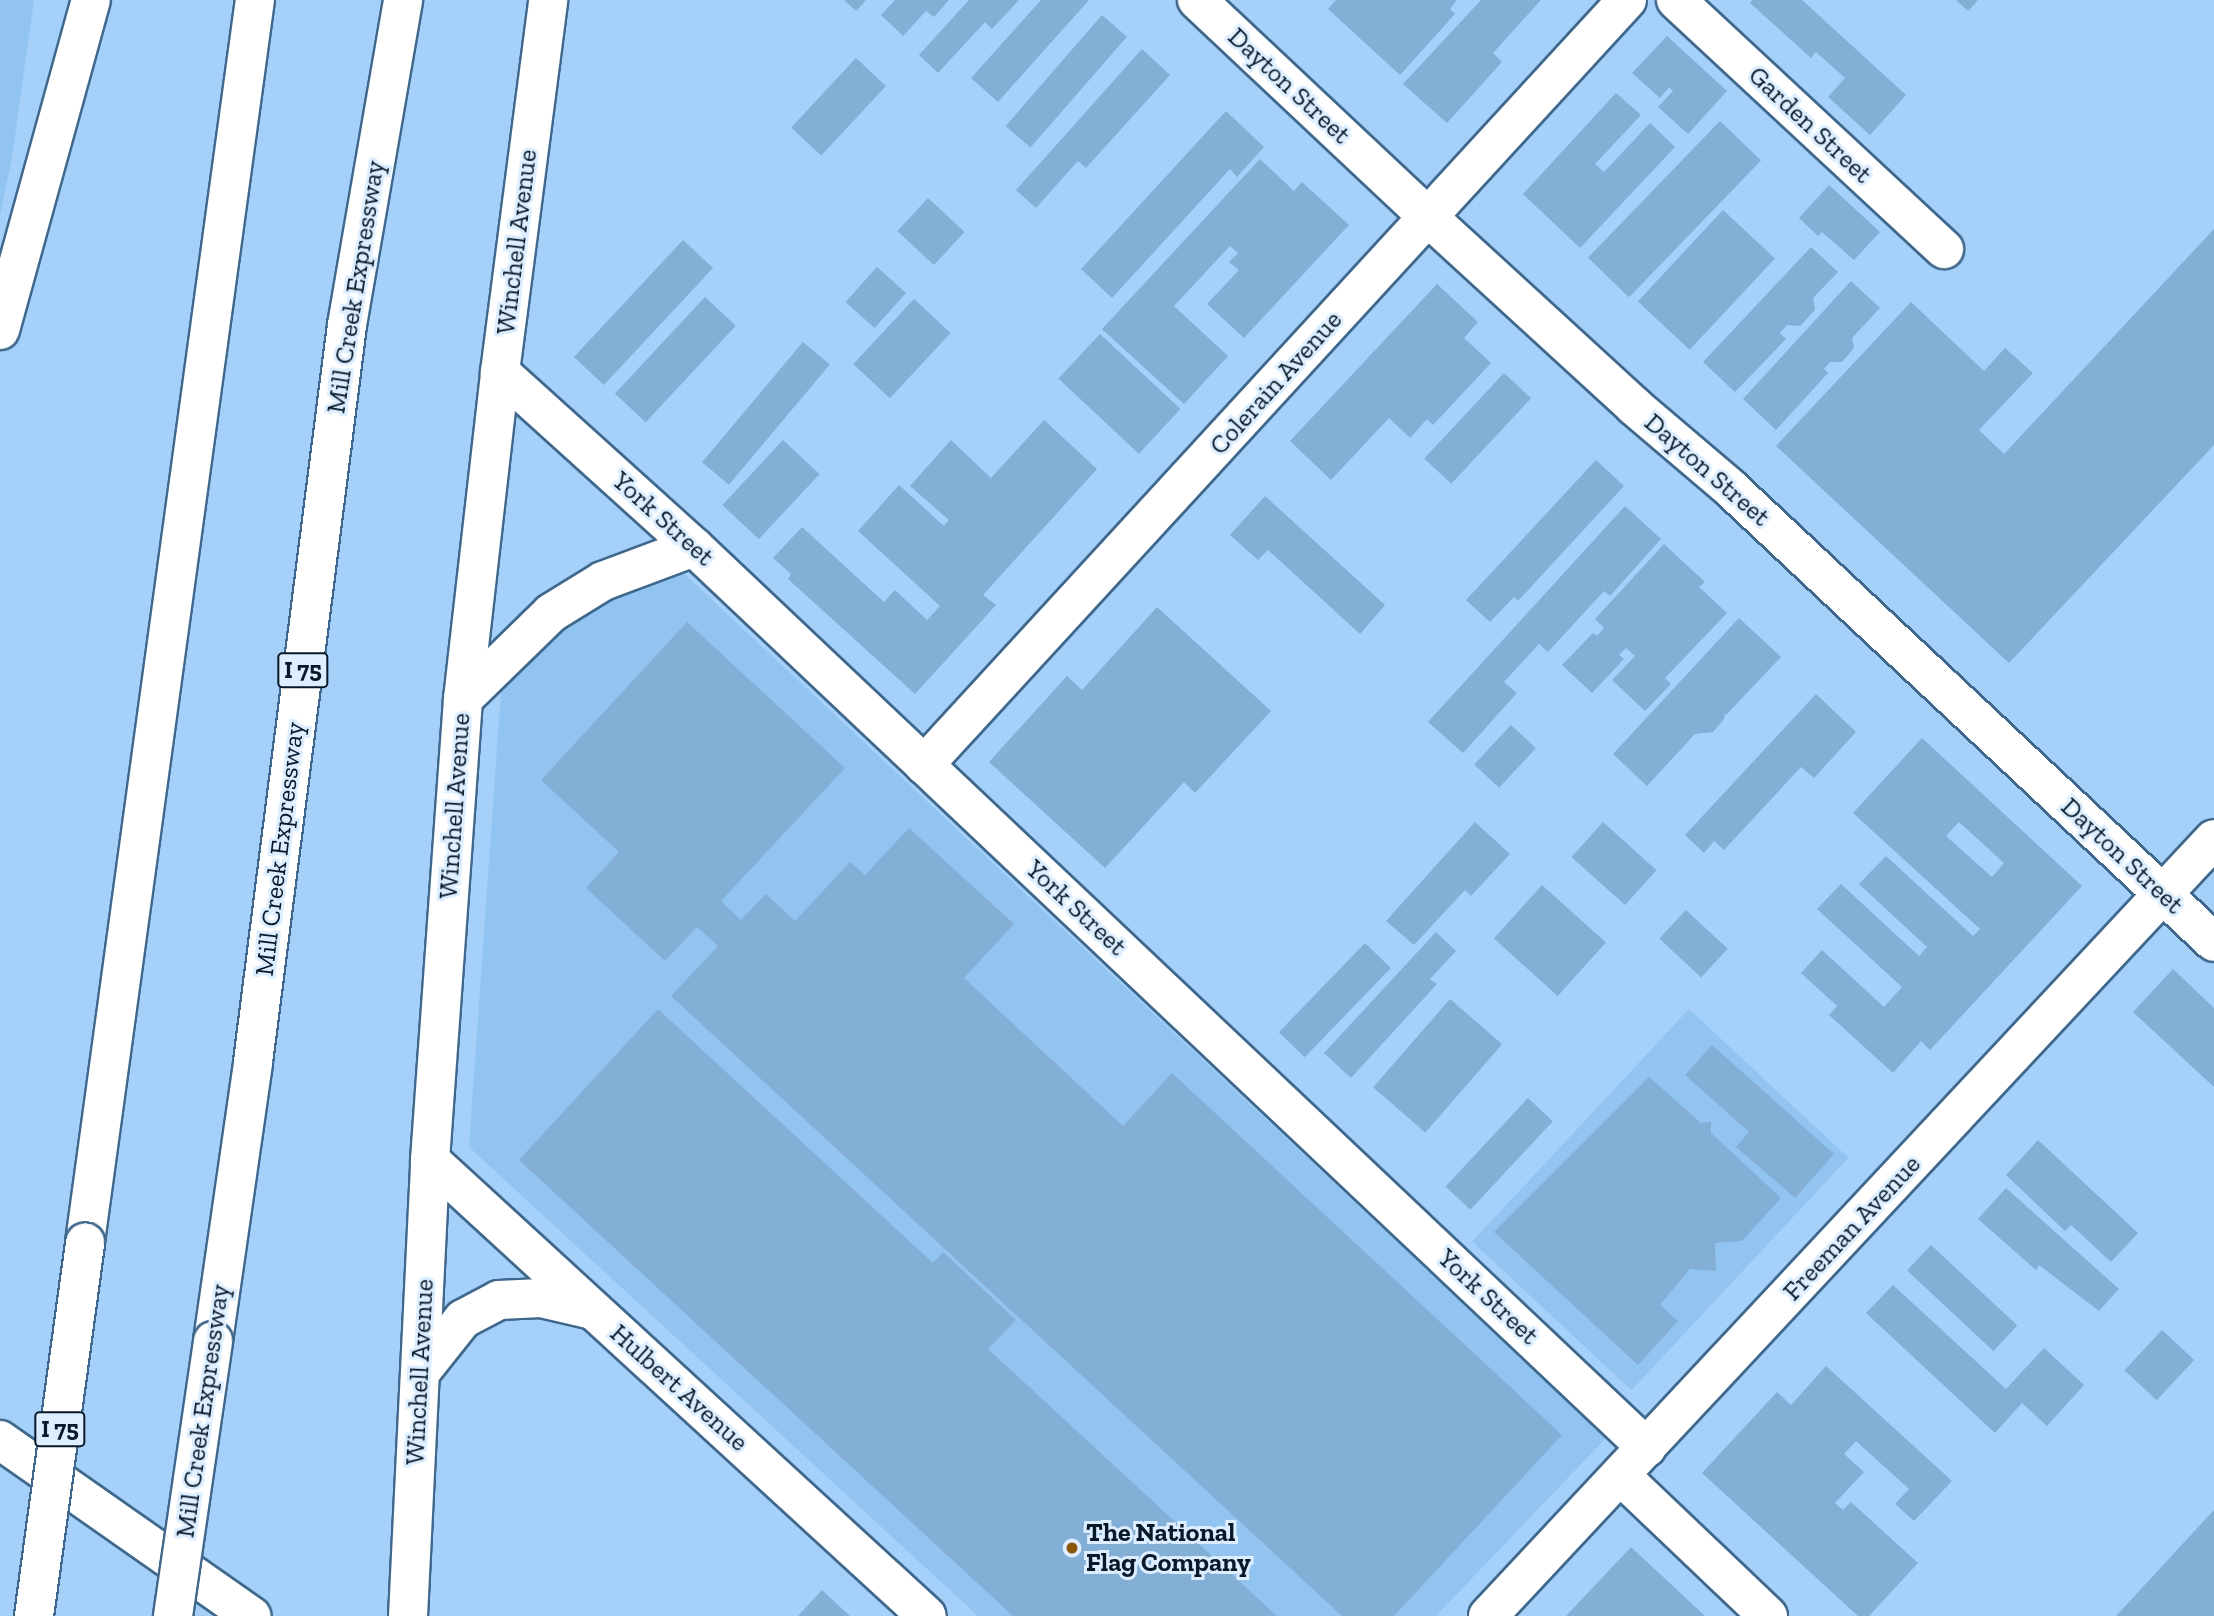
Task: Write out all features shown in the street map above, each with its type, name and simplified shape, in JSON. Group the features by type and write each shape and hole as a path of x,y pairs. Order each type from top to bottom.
{"main road":[{"path":"0,330 91,0"},
{"name":"I 75","path":"34,1616 255,0"},
{"name":"Mill Creek Expressway","path":"173,1616 253,1062 347,325 403,0"},
{"name":"Winchell Avenue","path":"408,1616 430,1160 463,699 500,372 548,0"},
{"name":"Dayton Street","path":"1197,0 1634,406 1728,486 2214,942"},
{"name":"Colerain Avenue","path":"924,765 1627,0"},
{"name":"Garden Street","path":"1675,0 1944,249"},
{"name":"York Street","path":"500,372 694,547 1647,1448"},
{"path":"463,699 551,613 603,582 694,547"},
{"name":"Freeman Avenue","path":"1488,1616 2214,839"},
{"name":"Hulbert Avenue","path":"430,1160 927,1616"},
{"path":"420,1373 463,1319 499,1300 541,1298 593,1310"},
{"path":"0,1440 251,1616"},
{"path":"1621,1476 1768,1616"}],"shaded area":[{"path":"0,0 34,0 12,157 0,216"},
{"path":"678,568 1606,1438 1436,1616 978,1616 469,1147 502,676 595,594"},
{"path":"1689,1009 1848,1158 1632,1390 1472,1242"}],"building":[{"path":"844,0 866,0 856,11"},
{"path":"895,0 949,0 934,17 926,11 903,36 881,15"},
{"path":"969,0 1019,0 992,29 985,22 938,73 919,55"},
{"path":"1041,0 1089,0 998,102 971,78"},
{"path":"1336,0 1457,0 1450,9 1455,14 1400,75 1328,9"},
{"path":"1481,0 1541,0 1493,53 1502,62 1447,123 1403,84"},
{"path":"1752,0 1802,0 1906,95 1870,135 1828,97 1845,78 1816,52 1811,58 1750,3"},
{"path":"1956,0 1978,0 1968,11"},
{"path":"1102,15 1127,37 1030,148 1006,126"},
{"path":"1667,36 1727,91 1688,134 1658,107 1673,91 1669,87 1660,98 1632,73"},
{"path":"1142,49 1170,75 1086,168 1078,161 1036,208 1016,190"},
{"path":"856,58 886,86 821,155 791,127"},
{"path":"1616,93 1641,115 1595,164 1604,172 1650,123 1675,147 1580,248 1523,194"},
{"path":"1226,111 1264,147 1237,177 1230,169 1112,298 1081,269"},
{"path":"1720,121 1761,161 1629,297 1588,258"},
{"path":"1260,159 1294,191 1302,182 1349,225 1244,338 1207,304 1239,270 1229,262 1238,253 1230,246 1174,306 1228,356 1184,404 1102,329"},
{"path":"1829,185 1880,232 1854,260 1822,232 1818,236 1799,218"},
{"path":"928,198 965,232 934,265 897,231"},
{"path":"1723,210 1775,258 1690,350 1638,301"},
{"path":"2214,229 2214,445 2009,663 1776,446 1911,302 1984,371 2005,348 2033,373 1979,430 2004,454"},
{"path":"683,240 713,268 604,385 574,357"},
{"path":"1811,247 1838,272 1813,298 1815,310 1800,326 1787,325 1780,333 1786,339 1735,392 1703,362"},
{"path":"877,267 906,293 875,328 846,302"},
{"path":"1851,281 1880,308 1852,338 1854,348 1842,362 1830,362 1824,369 1828,373 1776,430 1743,399"},
{"path":"1437,284 1478,322 1464,338 1491,363 1433,425 1427,419 1410,438 1389,418 1331,480 1290,441"},
{"path":"705,297 736,326 646,422 615,394"},
{"path":"914,299 951,333 890,398 853,364"},
{"path":"1100,334 1180,409 1139,454 1058,379"},
{"path":"803,342 830,364 729,485 702,462"},
{"path":"1504,373 1531,398 1451,484 1424,459"},
{"path":"1044,420 1097,469 983,595 996,605 915,694 788,579 791,574 773,558 802,527 884,602 895,590 927,620 940,606 858,531 899,485 944,526 949,520 910,486 951,440 991,478"},
{"path":"783,440 820,474 759,539 722,505"},
{"path":"1596,460 1624,486 1518,601 1514,597 1490,622 1466,600"},
{"path":"1265,496 1385,605 1360,634 1268,550 1258,560 1230,535"},
{"path":"1625,506 1661,539 1610,596 1604,591 1548,652 1539,644 1504,682 1517,693 1463,753 1428,722"},
{"path":"1664,544 1705,582 1699,587 1727,613 1665,678 1671,684 1645,711 1612,680 1635,656 1626,648 1619,655 1624,659 1592,693 1562,665 1593,633 1597,636 1604,628 1595,619"},
{"path":"1157,607 1271,711 1195,793 1184,782 1105,868 989,762 1067,676 1082,690"},
{"path":"1739,618 1781,657 1726,715 1725,713 1724,719 1713,732 1695,734 1647,786 1613,754"},
{"path":"687,622 845,768 721,901 741,920 766,894 795,921 850,862 865,875 909,828 1014,924 964,978 1123,1126 1172,1073 1562,1435 1394,1616 1342,1616 671,996 718,946 697,927 665,961 586,888 619,852 541,780"},
{"path":"1816,694 1856,732 1814,778 1801,767 1724,850 1714,841 1704,853 1685,835"},
{"path":"1511,725 1536,748 1499,788 1474,764"},
{"path":"1922,738 2082,886 1930,1050 1921,1041 1893,1073 1829,1015 1837,1006 1801,973 1822,950 1884,1007 1902,987 1817,909 1841,884 1919,956 1927,947 1859,884 1886,856 1973,936 1980,929 1853,813","holes":["1959,822 2004,863 1992,877 1946,836"]},
{"path":"1475,822 1510,854 1471,896 1465,890 1414,945 1386,921"},
{"path":"1603,822 1657,870 1625,905 1572,857"},
{"path":"1542,885 1606,943 1558,996 1494,939"},
{"path":"1686,910 1728,949 1701,977 1659,939"},
{"path":"1436,932 1456,951 1430,979 1437,984 1351,1078 1324,1053"},
{"path":"1365,943 1391,968 1305,1057 1279,1032"},
{"path":"2173,969 2214,1008 2214,1087 2133,1012"},
{"path":"1450,999 1502,1044 1425,1133 1373,1087"},
{"path":"658,1009 933,1263 943,1252 1016,1320 988,1349 1277,1616 1013,1616 519,1160"},
{"path":"1712,1045 1834,1154 1795,1198 1736,1147 1749,1132 1685,1075"},
{"path":"1649,1077 1701,1123 1711,1122 1711,1133 1781,1198 1742,1241 1715,1243 1716,1271 1690,1269 1660,1305 1678,1321 1638,1365 1494,1232"},
{"path":"1528,1098 1553,1121 1470,1210 1445,1186"},
{"path":"2038,1140 2138,1233 2111,1262 2071,1225 2065,1231 2006,1175"},
{"path":"2006,1188 2119,1289 2099,1311 2039,1265 2036,1270 1978,1219"},
{"path":"1931,1245 2017,1325 1993,1351 1907,1271"},
{"path":"1893,1285 2006,1389 2044,1348 2084,1385 2047,1426 2022,1403 1995,1433 1866,1313"},
{"path":"2162,1330 2194,1360 2157,1400 2124,1370"},
{"path":"1826,1366 1952,1481 1914,1521 1895,1504 1909,1489 1856,1441 1844,1454 1864,1472 1835,1503 1843,1510 1851,1502 1918,1563 1869,1616 1858,1616 1702,1473 1777,1392 1791,1405"},
{"path":"2214,1510 2214,1616 2116,1616"},
{"path":"1631,1547 1705,1616 1566,1616"},
{"path":"822,1590 850,1616 798,1616"}],"place":[{"name":"The National Flag Company","path":"1072,1548"}]}
